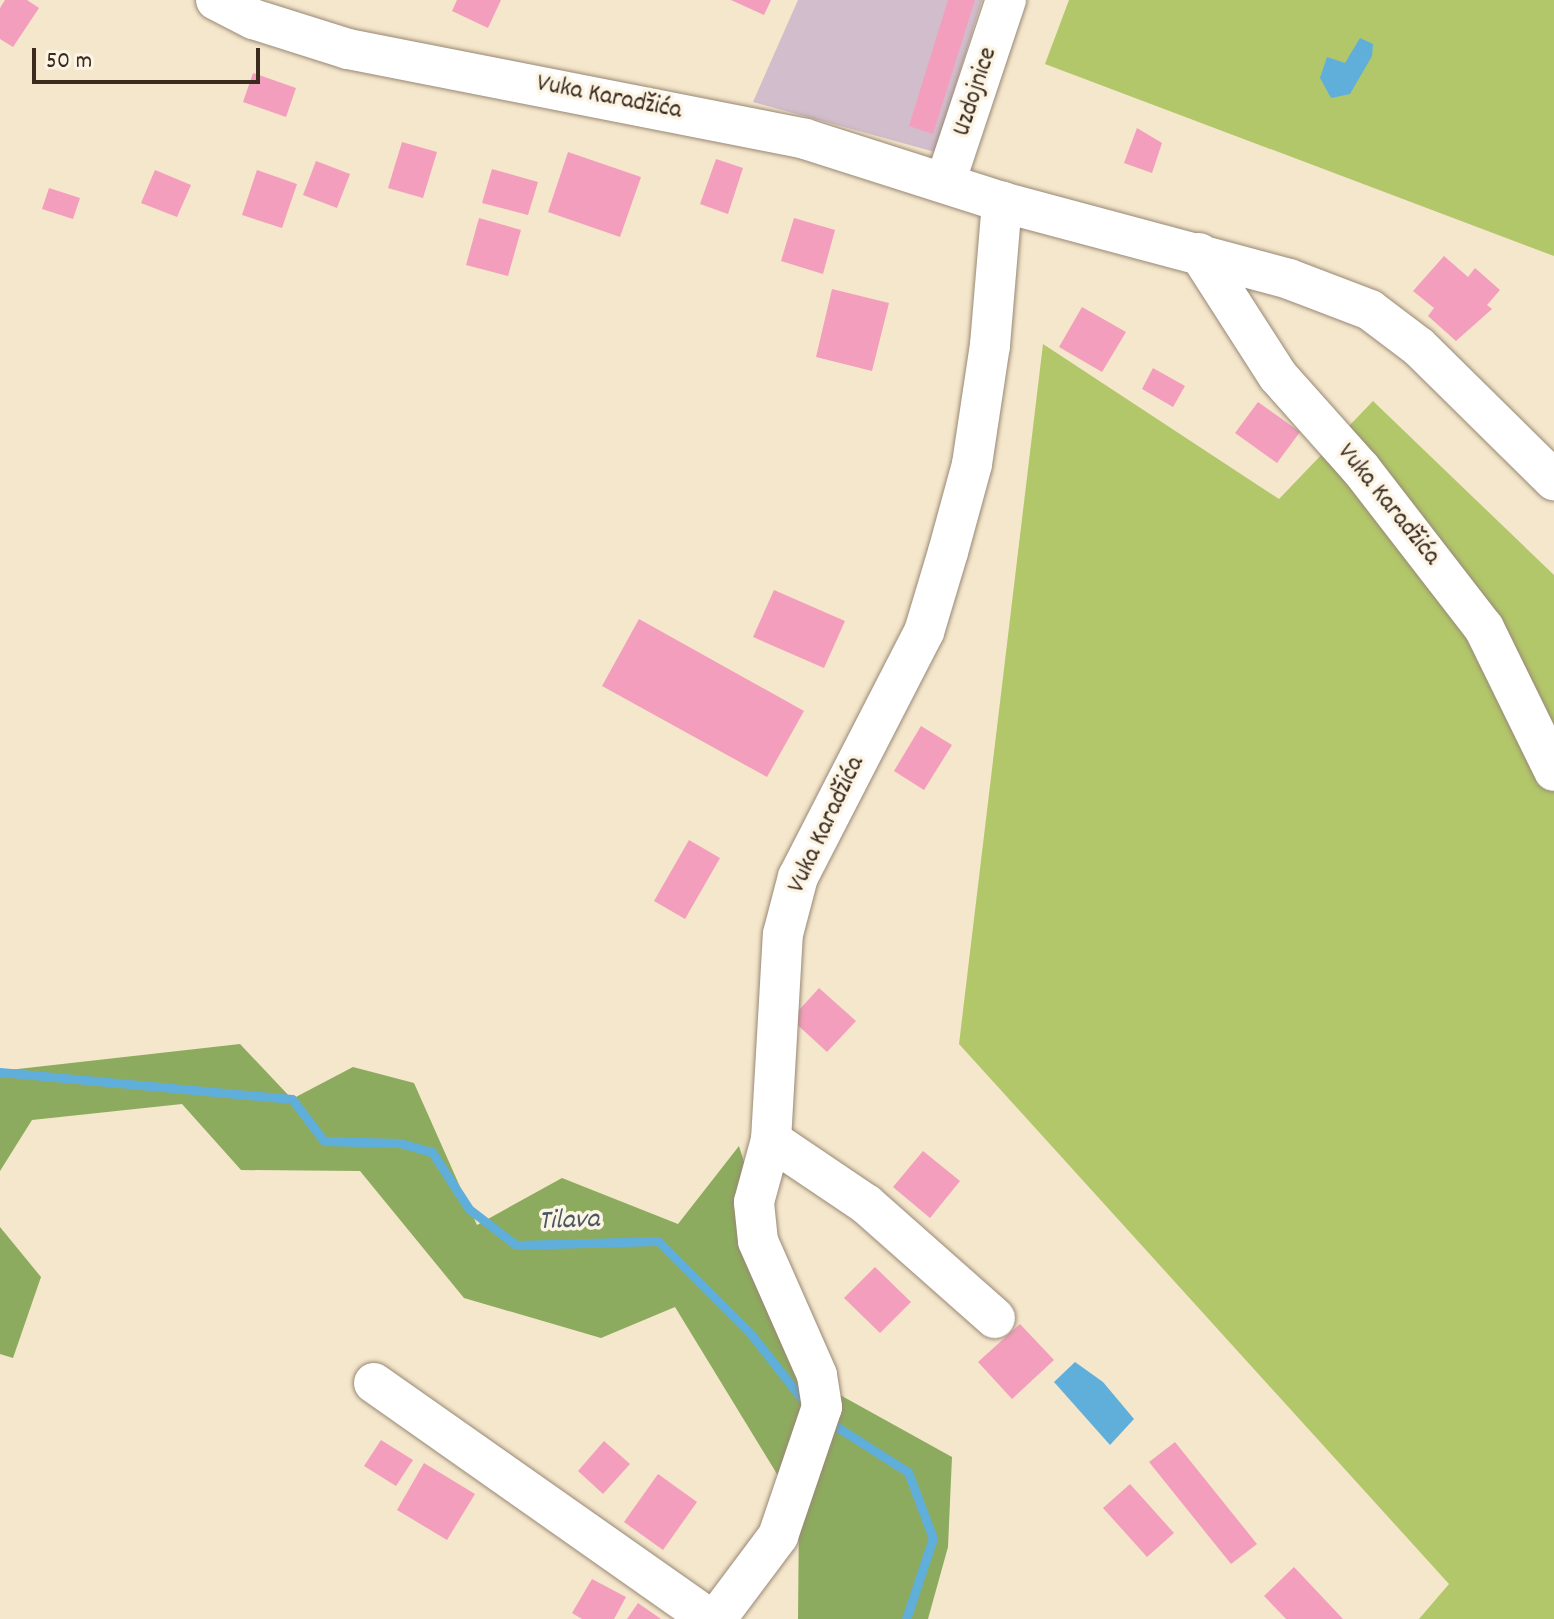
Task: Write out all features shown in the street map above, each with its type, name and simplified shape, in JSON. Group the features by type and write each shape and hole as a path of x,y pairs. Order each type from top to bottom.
{"street":[{"name":"Vuka Karadžića","path":"216,0 253,19 348,49 805,139 1002,202 1199,253 1370,310 1419,347 1554,480"},
{"name":"Uzdojnice","path":"945,183 1006,0"},
{"name":"Vuka Karadžića","path":"713,1619 778,1536 820,1420 817,1375 758,1241 754,1202 771,1140 783,934 798,877 924,632 948,552 972,464 990,345 1002,202"},
{"name":"Vuka Karadžića","path":"1199,253 1278,376 1391,505 1484,628 1554,771"},
{"path":"771,1140 866,1204 995,1318"},
{"path":"374,1383 713,1619"}],"shaded area":[{"path":"798,0 982,0 935,152 753,102"}],"green space":[{"path":"1069,0 1554,0 1554,256 1045,64"},
{"path":"1043,344 1279,499 1373,401 1554,575 1554,1619 1419,1619 1449,1584 959,1044"},
{"path":"240,1044 292,1099 353,1067 414,1083 477,1225 562,1178 678,1224 739,1146 813,1380 952,1457 948,1547 928,1619 798,1619 799,1510 675,1307 601,1338 464,1298 360,1171 241,1170 182,1104 32,1120 0,1171 0,1071"},
{"path":"0,1227 41,1277 13,1358 0,1354"}],"water":[{"path":"1360,38 1373,44 1372,56 1350,94 1331,98 1320,78 1327,57 1345,63"},
{"path":"1075,1362 1103,1382 1134,1419 1110,1445 1054,1382"}],"building":[{"path":"5,0 27,0 39,8 13,47 0,39 0,8"},
{"path":"457,0 501,0 488,28 452,11"},
{"path":"731,0 771,0 764,15"},
{"path":"948,0 975,0 933,134 909,126"},
{"path":"253,73 296,88 286,117 243,102"},
{"path":"1137,128 1162,143 1152,173 1124,163"},
{"path":"402,142 437,152 423,198 388,188"},
{"path":"568,152 641,177 620,237 548,212"},
{"path":"716,159 743,168 728,214 700,204"},
{"path":"316,161 350,174 337,208 303,195"},
{"path":"492,169 538,182 528,215 482,203"},
{"path":"155,170 191,185 177,217 141,203"},
{"path":"257,170 297,184 282,228 242,215"},
{"path":"49,188 80,198 73,219 42,209"},
{"path":"479,218 521,230 508,276 466,265"},
{"path":"794,218 835,230 823,274 781,261"},
{"path":"1444,256 1468,277 1475,268 1500,290 1487,305 1492,309 1456,341 1428,316 1434,308 1413,291"},
{"path":"832,289 889,303 872,371 816,357"},
{"path":"1082,307 1126,332 1102,372 1059,347"},
{"path":"1153,368 1185,386 1173,407 1142,389"},
{"path":"1258,402 1300,432 1277,463 1235,433"},
{"path":"774,590 845,621 824,668 753,637"},
{"path":"639,619 804,711 767,777 602,686"},
{"path":"921,726 952,745 924,790 894,771"},
{"path":"689,840 720,858 685,919 654,901"},
{"path":"819,988 856,1021 827,1052 791,1019"},
{"path":"923,1151 960,1181 930,1218 893,1187"},
{"path":"875,1267 911,1302 880,1333 844,1298"},
{"path":"1020,1324 1054,1360 1012,1399 978,1362"},
{"path":"381,1440 413,1460 396,1486 364,1466"},
{"path":"604,1441 630,1464 603,1494 578,1471"},
{"path":"1175,1442 1257,1544 1231,1564 1149,1462"},
{"path":"424,1463 475,1494 447,1540 397,1510"},
{"path":"658,1474 697,1502 663,1550 624,1522"},
{"path":"1130,1484 1174,1533 1147,1557 1103,1508"},
{"path":"1294,1567 1343,1619 1286,1619 1264,1596"},
{"path":"592,1579 626,1597 614,1619 582,1619 572,1613"},
{"path":"638,1603 661,1619 627,1619"}],"waterway":[{"name":"Tilava","path":"0,1072 292,1099 324,1141 400,1143 432,1152 469,1209 516,1245 658,1241 750,1333 806,1404"},
{"name":"Tilava","path":"826,1420 908,1472 933,1538 906,1619"}]}
